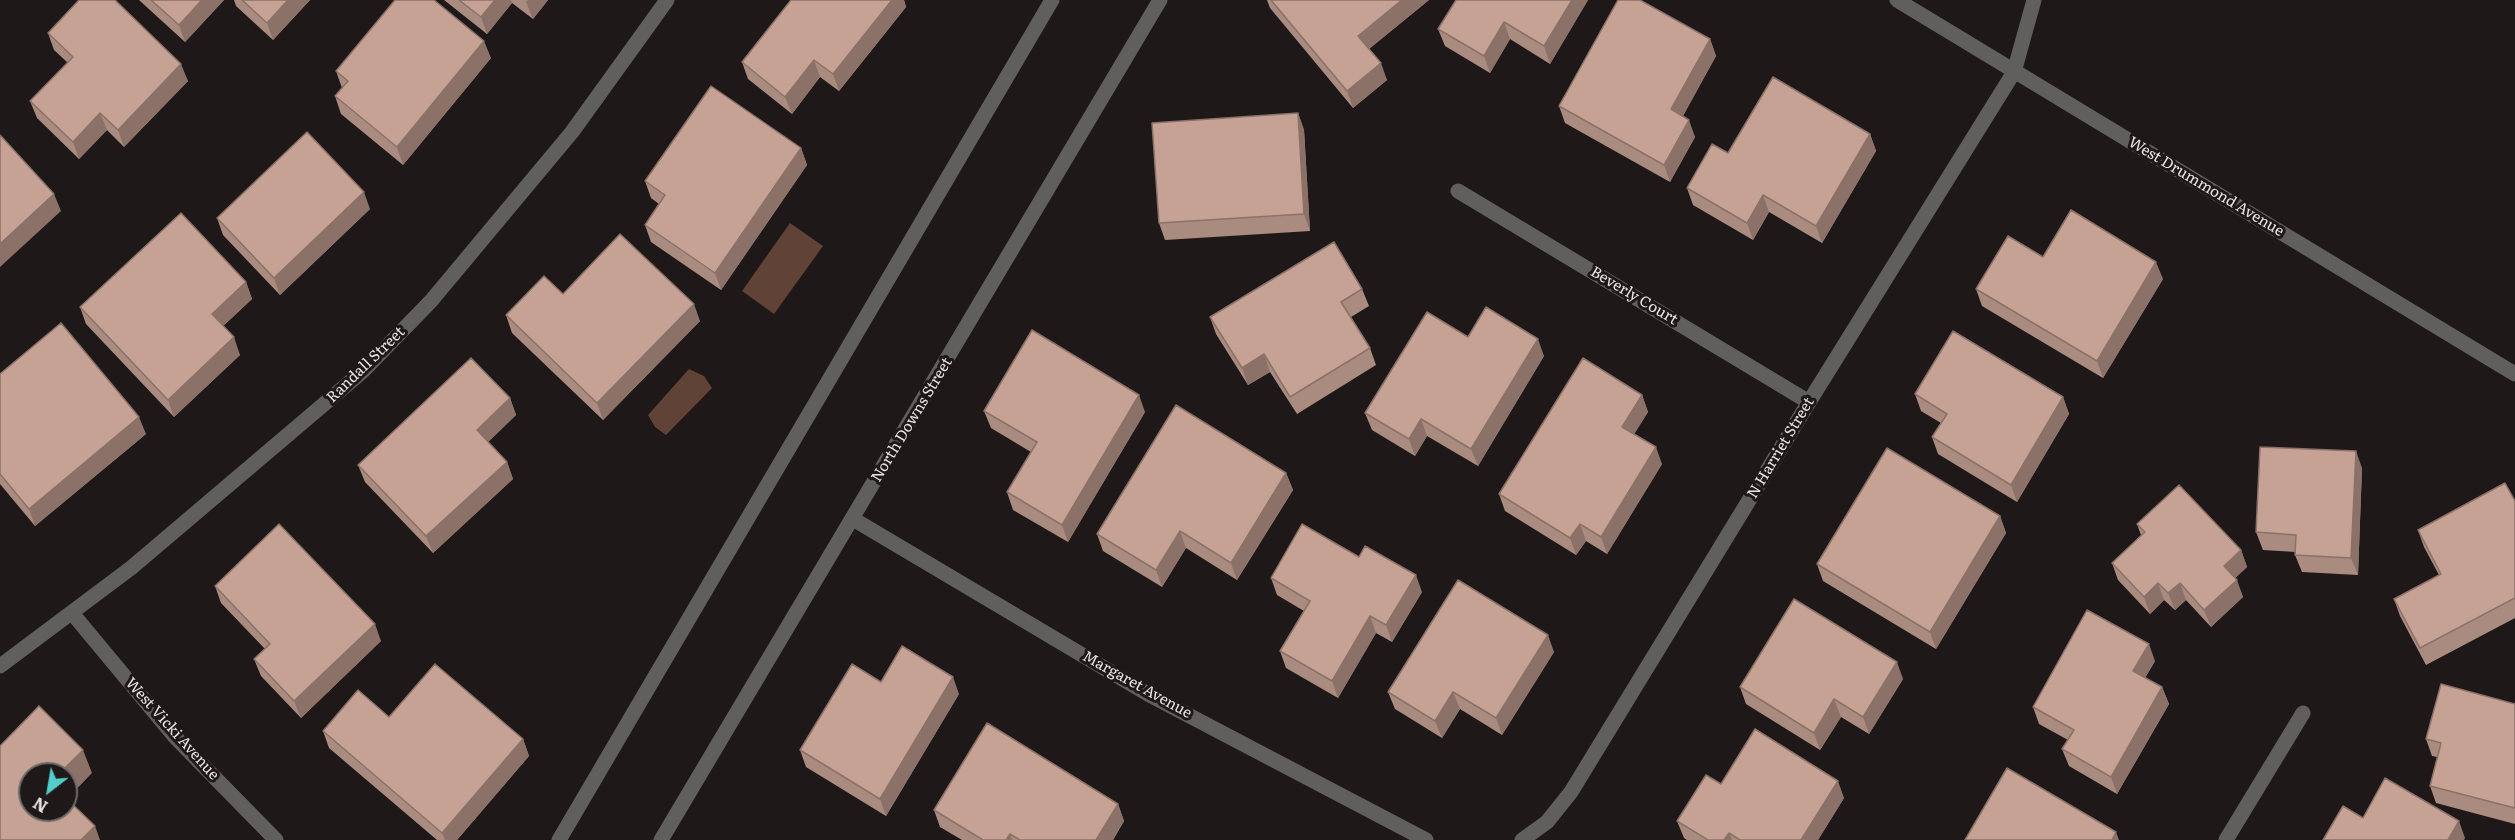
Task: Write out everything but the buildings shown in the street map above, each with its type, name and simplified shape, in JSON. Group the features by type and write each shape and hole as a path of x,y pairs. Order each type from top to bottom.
{"street":[{"name":"Randall Street","path":"0,666 131,568 363,371 431,301 572,132 667,0"},
{"path":"559,840 1052,0"},
{"name":"North Downs Street","path":"662,840 1160,0"},
{"name":"West Drummond Avenue","path":"1897,0 2515,374"},
{"name":"N Harriet Street","path":"1522,840 1547,822 1571,792 2014,72 2034,0"},
{"name":"Beverly Court","path":"1458,191 1809,402"},
{"name":"Margaret Avenue","path":"853,519 1148,694 1426,840"},
{"name":"West Vicki Avenue","path":"72,613 175,737 276,840"},
{"path":"2226,840 2302,713"}],"shaded area":[{"path":"790,223 823,246 774,314 742,291"},
{"path":"689,369 704,376 712,388 666,435 655,427 648,415"}]}
